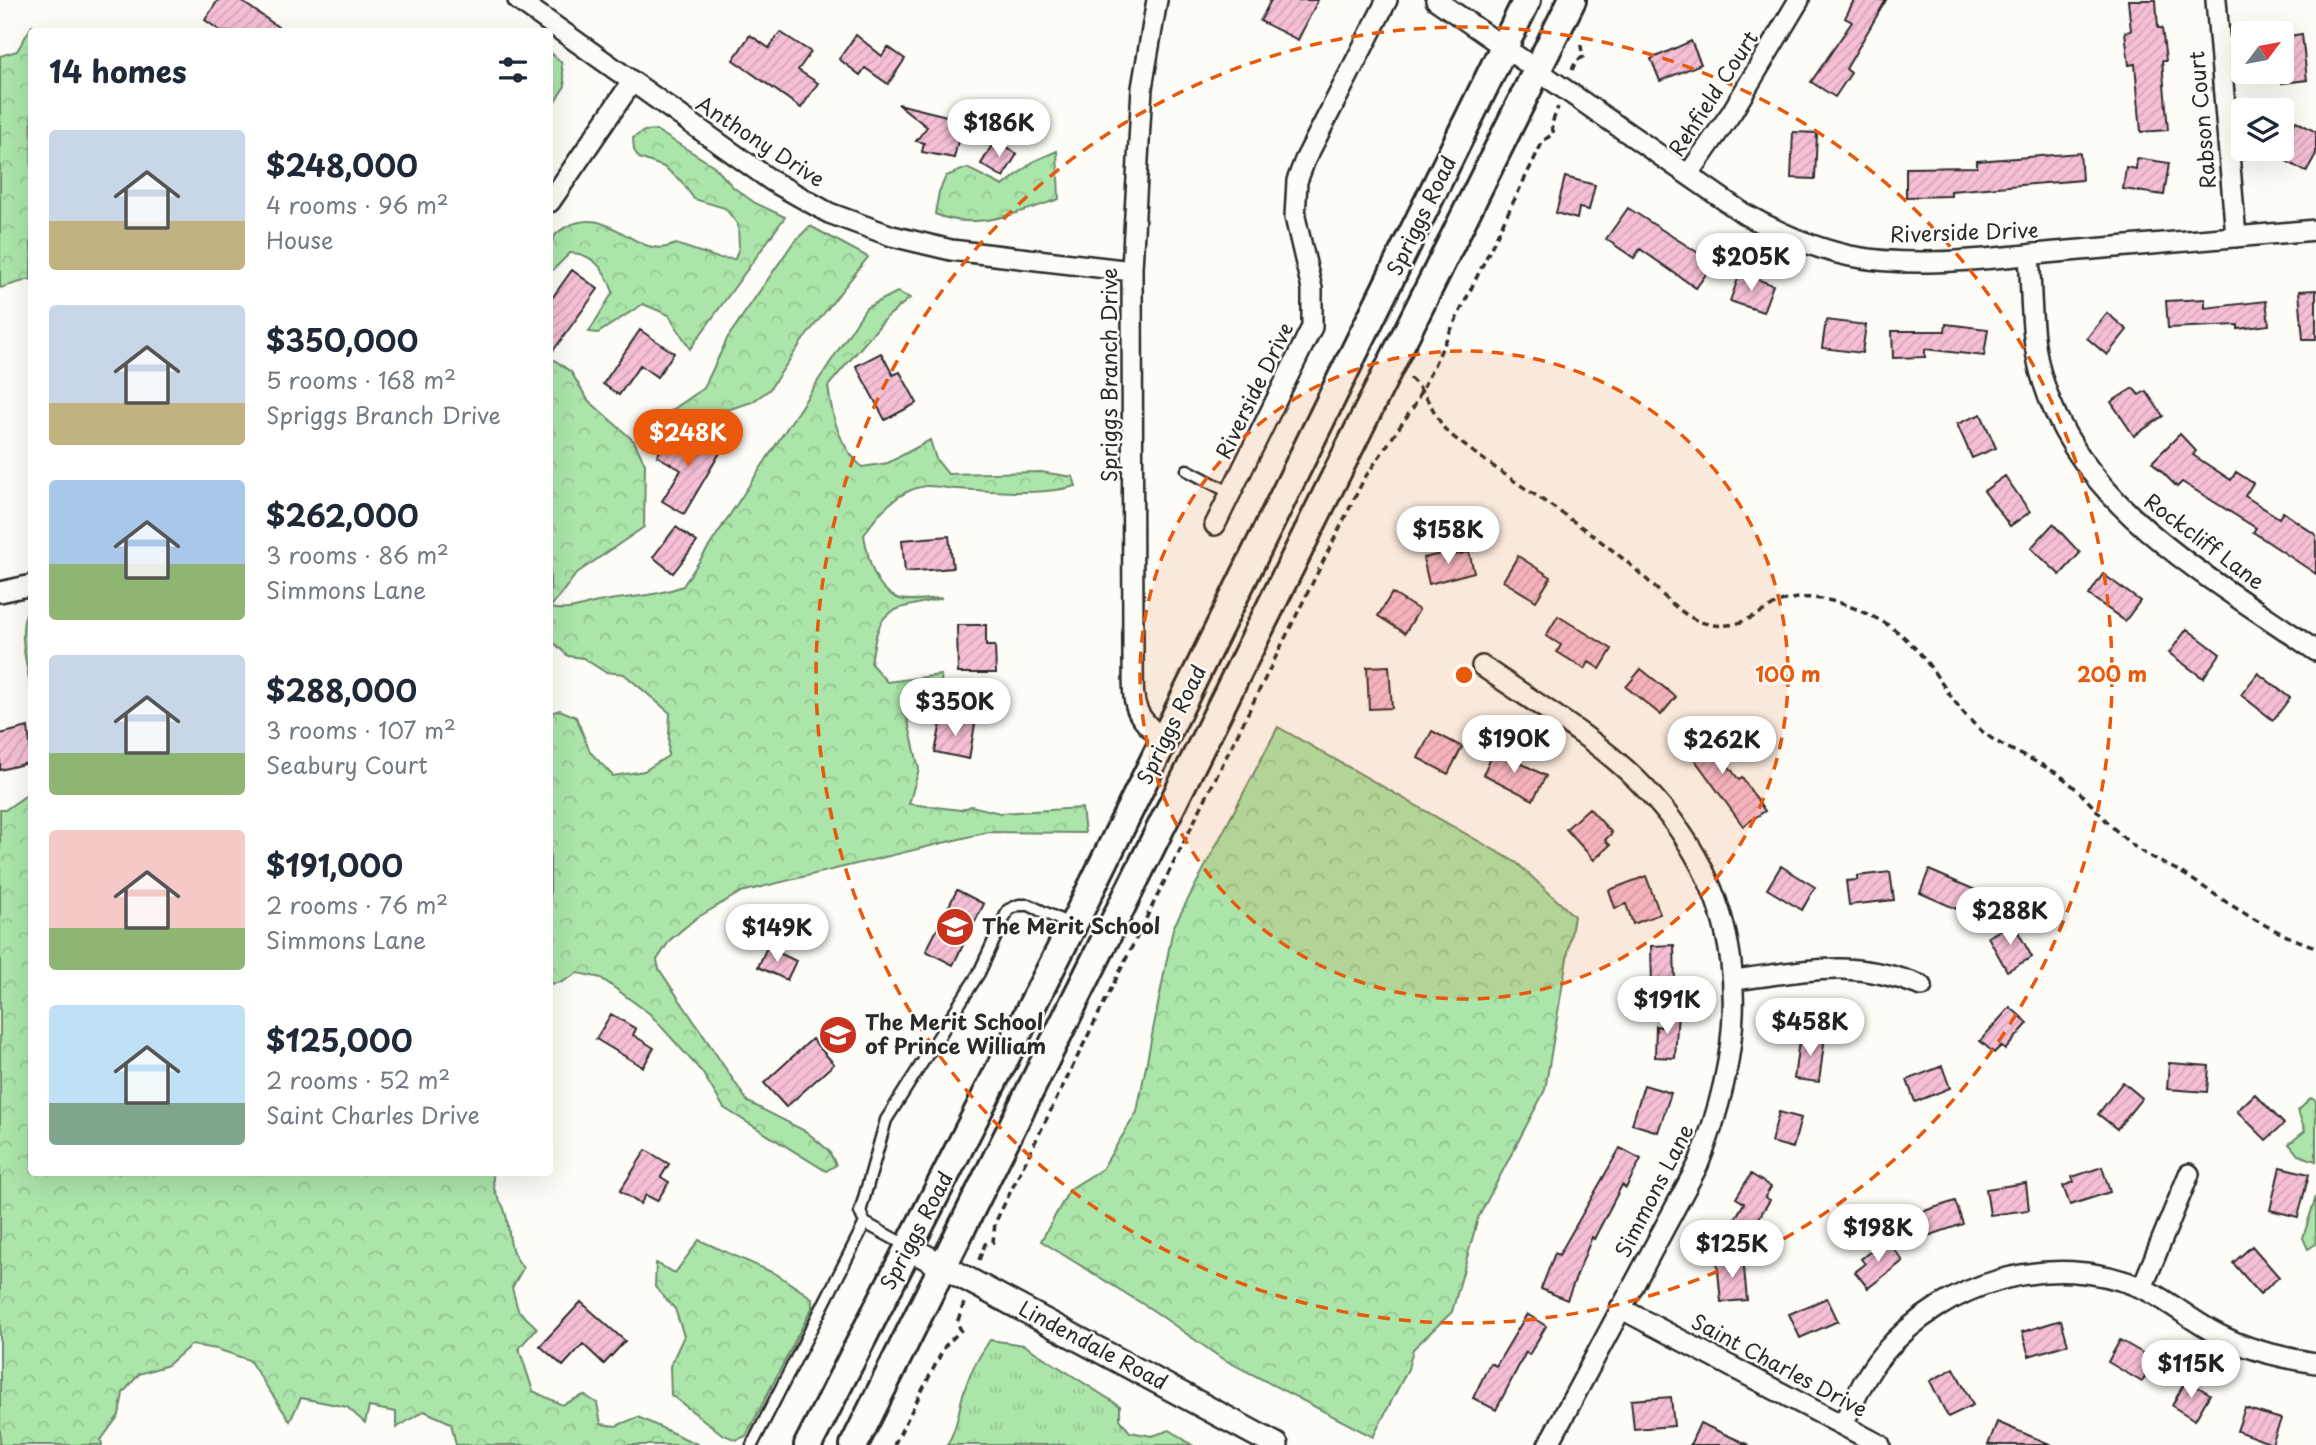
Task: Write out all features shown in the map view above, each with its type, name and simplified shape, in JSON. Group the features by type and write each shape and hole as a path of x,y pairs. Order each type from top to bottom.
{"main road":[{"name":"Spriggs Road","path":"808,1445 1072,926 1527,0"},
{"name":"Spriggs Road","path":"854,1445 1572,0"}],"street":[{"name":"Anthony Drive","path":"517,0 772,181 806,201 853,223 892,236 951,250 1132,271"},
{"name":"Spriggs Branch Drive","path":"1157,0 1138,136 1132,271 1133,603 1136,712 1142,721 1164,740"},
{"name":"Riverside Drive","path":"1215,525 1312,327 1312,289 1295,217 1300,172 1387,0"},
{"name":"Riverside Drive","path":"1436,0 1539,68 1688,175 1770,228 1813,246 1851,256 1929,261 2316,230"},
{"name":"Rehfield Court","path":"1688,175 1732,112 1799,0"},
{"name":"Rabson Court","path":"2216,0 2236,237"},
{"path":"553,198 632,82"},
{"name":"Rockcliff Lane","path":"2029,255 2035,343 2042,379 2054,414 2088,469 2127,513 2162,542 2316,651"},
{"path":"0,592 28,586"},
{"name":"Simmons Lane","path":"1482,667 1612,758 1666,811 1689,842 1708,875 1722,911 1734,980 1729,1062 1714,1124 1698,1165 1548,1445"},
{"path":"1734,980 1841,967 1882,972 1922,986"},
{"path":"2142,1288 2189,1174"},
{"name":"Lindendale Road","path":"909,1248 1276,1445"},
{"path":"1843,1425 1880,1357 1921,1319 1965,1292 2022,1274 2061,1271 2094,1275 2142,1288 2210,1331 2245,1347 2281,1358 2316,1363"},
{"name":"Saint Charles Drive","path":"1620,1307 1880,1445"}],"lane":[{"path":"1187,470 1231,493"},
{"path":"909,1248 865,1223 860,1212 886,1120 979,973 1008,910 1019,905 1029,905 1072,926"},
{"path":"752,1445 865,1223"}],"path":[{"path":"1576,61 1583,57"},
{"path":"985,1244 993,1242 995,1223 1364,479 1422,389 1543,141 1554,133 1551,126"},
{"path":"1393,363 1422,389 1447,431 1613,550 1678,608 1713,625 1735,624 1750,621 1783,601 1800,597 1845,606 1886,624 1906,637 1927,661 1956,704 1983,733 2044,764 2065,779 2131,845 2274,931 2316,947"},
{"path":"894,1445 945,1346 961,1330 957,1323"}],"green space":[{"path":"28,33 28,280 0,288 0,56 17,51"},
{"path":"553,55 561,62 565,86 553,104"},
{"path":"656,130 714,166 733,187 755,203 785,217 690,349 669,315 643,304 598,333 589,332 613,292 603,270 586,256 570,253 553,270 553,238 566,227 582,221 610,226 648,246 661,248 676,244 718,258 735,259 739,247 738,225 725,208 694,199 681,181 664,167 639,158 634,150 633,138 644,131"},
{"path":"1057,151 1059,199 982,221 950,219 935,214 939,192 946,176 967,168 1003,186 1034,161"},
{"path":"810,226 868,257 803,340 769,390 752,402 730,409 662,417 704,388 728,337 793,243"},
{"path":"897,292 910,298 886,318 828,386 838,430 854,459 862,467 888,463 930,440 936,459 948,474 1041,472 1073,477 1076,486 1048,491 1002,492 930,486 916,488 890,504 864,535 873,571 882,587 889,593 907,600 942,598 889,613 878,630 874,644 871,664 887,682 941,675 942,690 918,698 907,717 919,769 909,804 961,810 971,806 1000,813 1082,808 1085,833 988,832 741,892 695,919 670,940 657,960 659,969 748,1102 807,1132 829,1151 836,1165 826,1171 724,1108 702,1072 650,1014 601,978 578,973 562,982 553,984 553,712 560,710 576,717 590,752 613,776 644,771 668,756 670,713 624,674 605,672 583,658 568,656 553,642 553,608 571,609 683,586 866,308"},
{"path":"553,359 571,372 588,400 634,441 645,464 644,527 577,573 553,604"},
{"path":"28,610 28,673 23,633"},
{"path":"1278,727 1517,863 1574,916 1545,1090 1478,1218 1452,1312 1413,1349 1408,1369 1373,1437 1221,1358 1154,1311 1041,1241 1070,1189 1102,1169 1137,1112 1173,928"},
{"path":"28,794 28,1176 493,1176 494,1188 504,1209 512,1248 523,1268 512,1288 518,1310 537,1328 519,1348 533,1391 562,1405 584,1395 597,1403 601,1424 616,1426 638,1417 699,1445 456,1445 451,1423 424,1411 396,1428 396,1412 369,1407 365,1423 347,1407 301,1398 290,1421 249,1360 217,1349 191,1345 168,1365 139,1374 123,1393 119,1415 101,1440 102,1445 0,1445 0,810 5,810"},
{"path":"2311,1098 2316,1101 2316,1161 2298,1155 2289,1144 2305,1131 2298,1111"},
{"path":"2316,1196 2316,1244 2308,1249 2303,1238"},
{"path":"699,1240 776,1274 812,1298 812,1308 746,1436 736,1440 722,1434 671,1395 670,1366 684,1336 675,1309 655,1287 656,1263 675,1273"},
{"path":"990,1340 1024,1345 1120,1406 1120,1419 1130,1432 1152,1436 1170,1430 1192,1445 947,1445 956,1425 969,1377"}],"building":[{"path":"218,0 240,0 279,28 216,28 205,20"},
{"path":"1271,0 1318,0 1298,40 1260,21"},
{"path":"1854,0 1886,0 1846,69 1851,73 1835,97 1811,82 1852,22 1845,18"},
{"path":"2128,0 2156,0 2158,28 2162,28 2166,61 2162,61 2168,130 2141,132 2135,64 2129,65 2125,32 2131,31"},
{"path":"780,32 811,52 798,70 818,83 801,108 733,60 750,35 769,48"},
{"path":"2302,34 2307,80 2294,82 2294,35"},
{"path":"856,35 882,56 888,47 905,59 888,84 865,68 860,75 839,59"},
{"path":"1691,41 1701,64 1660,81 1651,59"},
{"path":"898,104 963,120 954,158 922,152 924,143 916,141 927,127"},
{"path":"2296,121 2316,132 2316,154 2306,172 2286,161 2294,161"},
{"path":"1793,132 1817,133 1815,179 1791,178"},
{"path":"995,140 1017,154 1003,177 981,164"},
{"path":"2080,153 2082,180 1951,191 1951,196 1906,197 1906,168 1977,167 1977,161"},
{"path":"2137,158 2169,163 2164,195 2123,189 2126,167 2136,169"},
{"path":"1565,177 1595,185 1589,210 1579,208 1577,219 1556,213"},
{"path":"1628,208 1714,263 1696,288 1640,249 1634,258 1606,239"},
{"path":"572,270 598,289 553,351 553,297"},
{"path":"1740,273 1773,285 1763,312 1730,301"},
{"path":"2316,290 2316,339 2303,339 2299,291"},
{"path":"2205,299 2205,308 2266,301 2269,325 2238,329 2238,325 2168,328 2166,301"},
{"path":"2107,313 2127,330 2107,355 2087,338"},
{"path":"1826,320 1866,325 1862,353 1822,348"},
{"path":"1946,324 1988,329 1984,356 1925,349 1925,357 1893,358 1892,331 1945,331"},
{"path":"640,330 674,353 657,377 640,365 619,395 603,384"},
{"path":"881,353 893,375 900,372 917,403 885,420 856,366"},
{"path":"2133,388 2139,395 2146,391 2163,416 2134,436 2111,402"},
{"path":"1981,414 1996,448 1972,458 1957,424"},
{"path":"690,432 721,451 684,514 662,501 681,470 657,456 668,437 682,445"},
{"path":"2180,434 2196,451 2193,455 2231,480 2236,472 2253,483 2245,496 2279,518 2283,512 2316,535 2316,574 2253,532 2256,528 2182,482 2177,487 2152,462"},
{"path":"2005,476 2030,512 2010,526 1984,491"},
{"path":"2053,524 2080,553 2060,575 2031,548"},
{"path":"676,527 697,542 673,573 653,557"},
{"path":"949,536 953,568 905,572 902,540"},
{"path":"1454,551 1455,555 1469,552 1474,572 1429,584 1423,558"},
{"path":"1518,556 1551,577 1536,601 1503,581"},
{"path":"2103,574 2140,601 2125,621 2089,595"},
{"path":"1392,593 1419,610 1405,633 1378,616"},
{"path":"1558,616 1612,649 1600,669 1589,662 1585,669 1557,652 1561,645 1546,636"},
{"path":"957,625 986,625 986,646 995,646 996,673 958,673"},
{"path":"2187,629 2220,654 2203,678 2169,653"},
{"path":"1389,666 1392,708 1369,709 1367,667"},
{"path":"1641,669 1676,697 1661,715 1626,687"},
{"path":"2258,673 2290,698 2273,720 2241,695"},
{"path":"942,718 975,724 969,759 935,752"},
{"path":"1697,724 1739,780 1742,778 1765,811 1743,826 1679,738"},
{"path":"28,727 28,763 0,770 0,734"},
{"path":"1432,731 1462,747 1448,774 1418,758"},
{"path":"1495,750 1546,776 1533,800 1483,774"},
{"path":"1589,808 1612,833 1605,840 1610,845 1594,860 1566,829"},
{"path":"1781,866 1815,887 1802,910 1767,889"},
{"path":"1929,870 1980,892 1970,915 1920,893"},
{"path":"1890,872 1894,900 1849,905 1846,881 1857,880 1857,876"},
{"path":"1646,876 1660,914 1633,924 1626,904 1615,908 1609,890"},
{"name":"The Merit School","path":"957,890 984,904 953,965 926,951"},
{"path":"2013,923 2032,957 2007,971 1988,937"},
{"path":"1674,945 1675,983 1652,985 1651,946"},
{"path":"767,947 796,961 787,980 758,967"},
{"path":"2010,1007 2028,1023 2005,1050 2001,1046 1994,1053 1980,1041"},
{"path":"1662,1012 1678,1013 1675,1058 1655,1057 1656,1026 1661,1027"},
{"path":"611,1014 636,1029 633,1035 654,1048 643,1067 596,1039"},
{"path":"1800,1033 1825,1036 1819,1082 1794,1079"},
{"path":"812,1039 834,1064 786,1107 764,1083"},
{"path":"2169,1063 2209,1066 2207,1092 2167,1089"},
{"path":"1942,1066 1950,1088 1915,1102 1907,1080"},
{"path":"2123,1082 2142,1098 2117,1129 2098,1114"},
{"path":"1644,1085 1671,1093 1658,1132 1632,1124"},
{"path":"2255,1094 2284,1124 2266,1140 2237,1111"},
{"path":"1779,1112 1801,1118 1793,1148 1771,1142"},
{"path":"1620,1148 1641,1159 1626,1188 1622,1185 1594,1239 1592,1237 1567,1300 1541,1289 1555,1253 1559,1255"},
{"path":"646,1150 669,1164 661,1177 669,1182 657,1201 646,1195 640,1204 620,1191"},
{"path":"2102,1167 2110,1192 2070,1205 2063,1186 2074,1182 2072,1177"},
{"path":"2280,1167 2309,1174 2298,1217 2270,1210"},
{"path":"1751,1174 1771,1187 1765,1197 1770,1200 1752,1229 1735,1219 1744,1203 1736,1198"},
{"path":"2026,1183 2029,1210 1990,1215 1986,1189"},
{"path":"1955,1201 1963,1224 1925,1237 1918,1213"},
{"path":"1886,1239 1903,1261 1868,1288 1855,1272 1865,1264 1861,1259"},
{"path":"2252,1246 2279,1277 2260,1294 2233,1263"},
{"path":"1743,1258 1747,1300 1721,1302 1717,1261"},
{"path":"1827,1298 1838,1321 1800,1338 1789,1314"},
{"path":"581,1302 625,1341 604,1364 583,1344 563,1366 540,1346"},
{"path":"1527,1314 1546,1326 1529,1355 1526,1352 1496,1410 1473,1398 1490,1363 1496,1366"},
{"path":"2061,1320 2068,1344 2029,1356 2022,1332"},
{"path":"2120,1340 2155,1360 2142,1382 2108,1362"},
{"path":"1954,1368 1973,1405 1948,1417 1930,1381"},
{"path":"2186,1380 2210,1394 2195,1420 2172,1406"},
{"path":"1671,1397 1674,1426 1634,1429 1631,1400"},
{"path":"2245,1408 2281,1419 2272,1444 2237,1431"},
{"path":"1997,1422 2052,1445 1988,1445"},
{"path":"1700,1423 1749,1445 1690,1445"}],"place":[{"name":"The Merit School","path":"955,927"},
{"name":"The Merit School of Prince William","path":"838,1035"}]}
